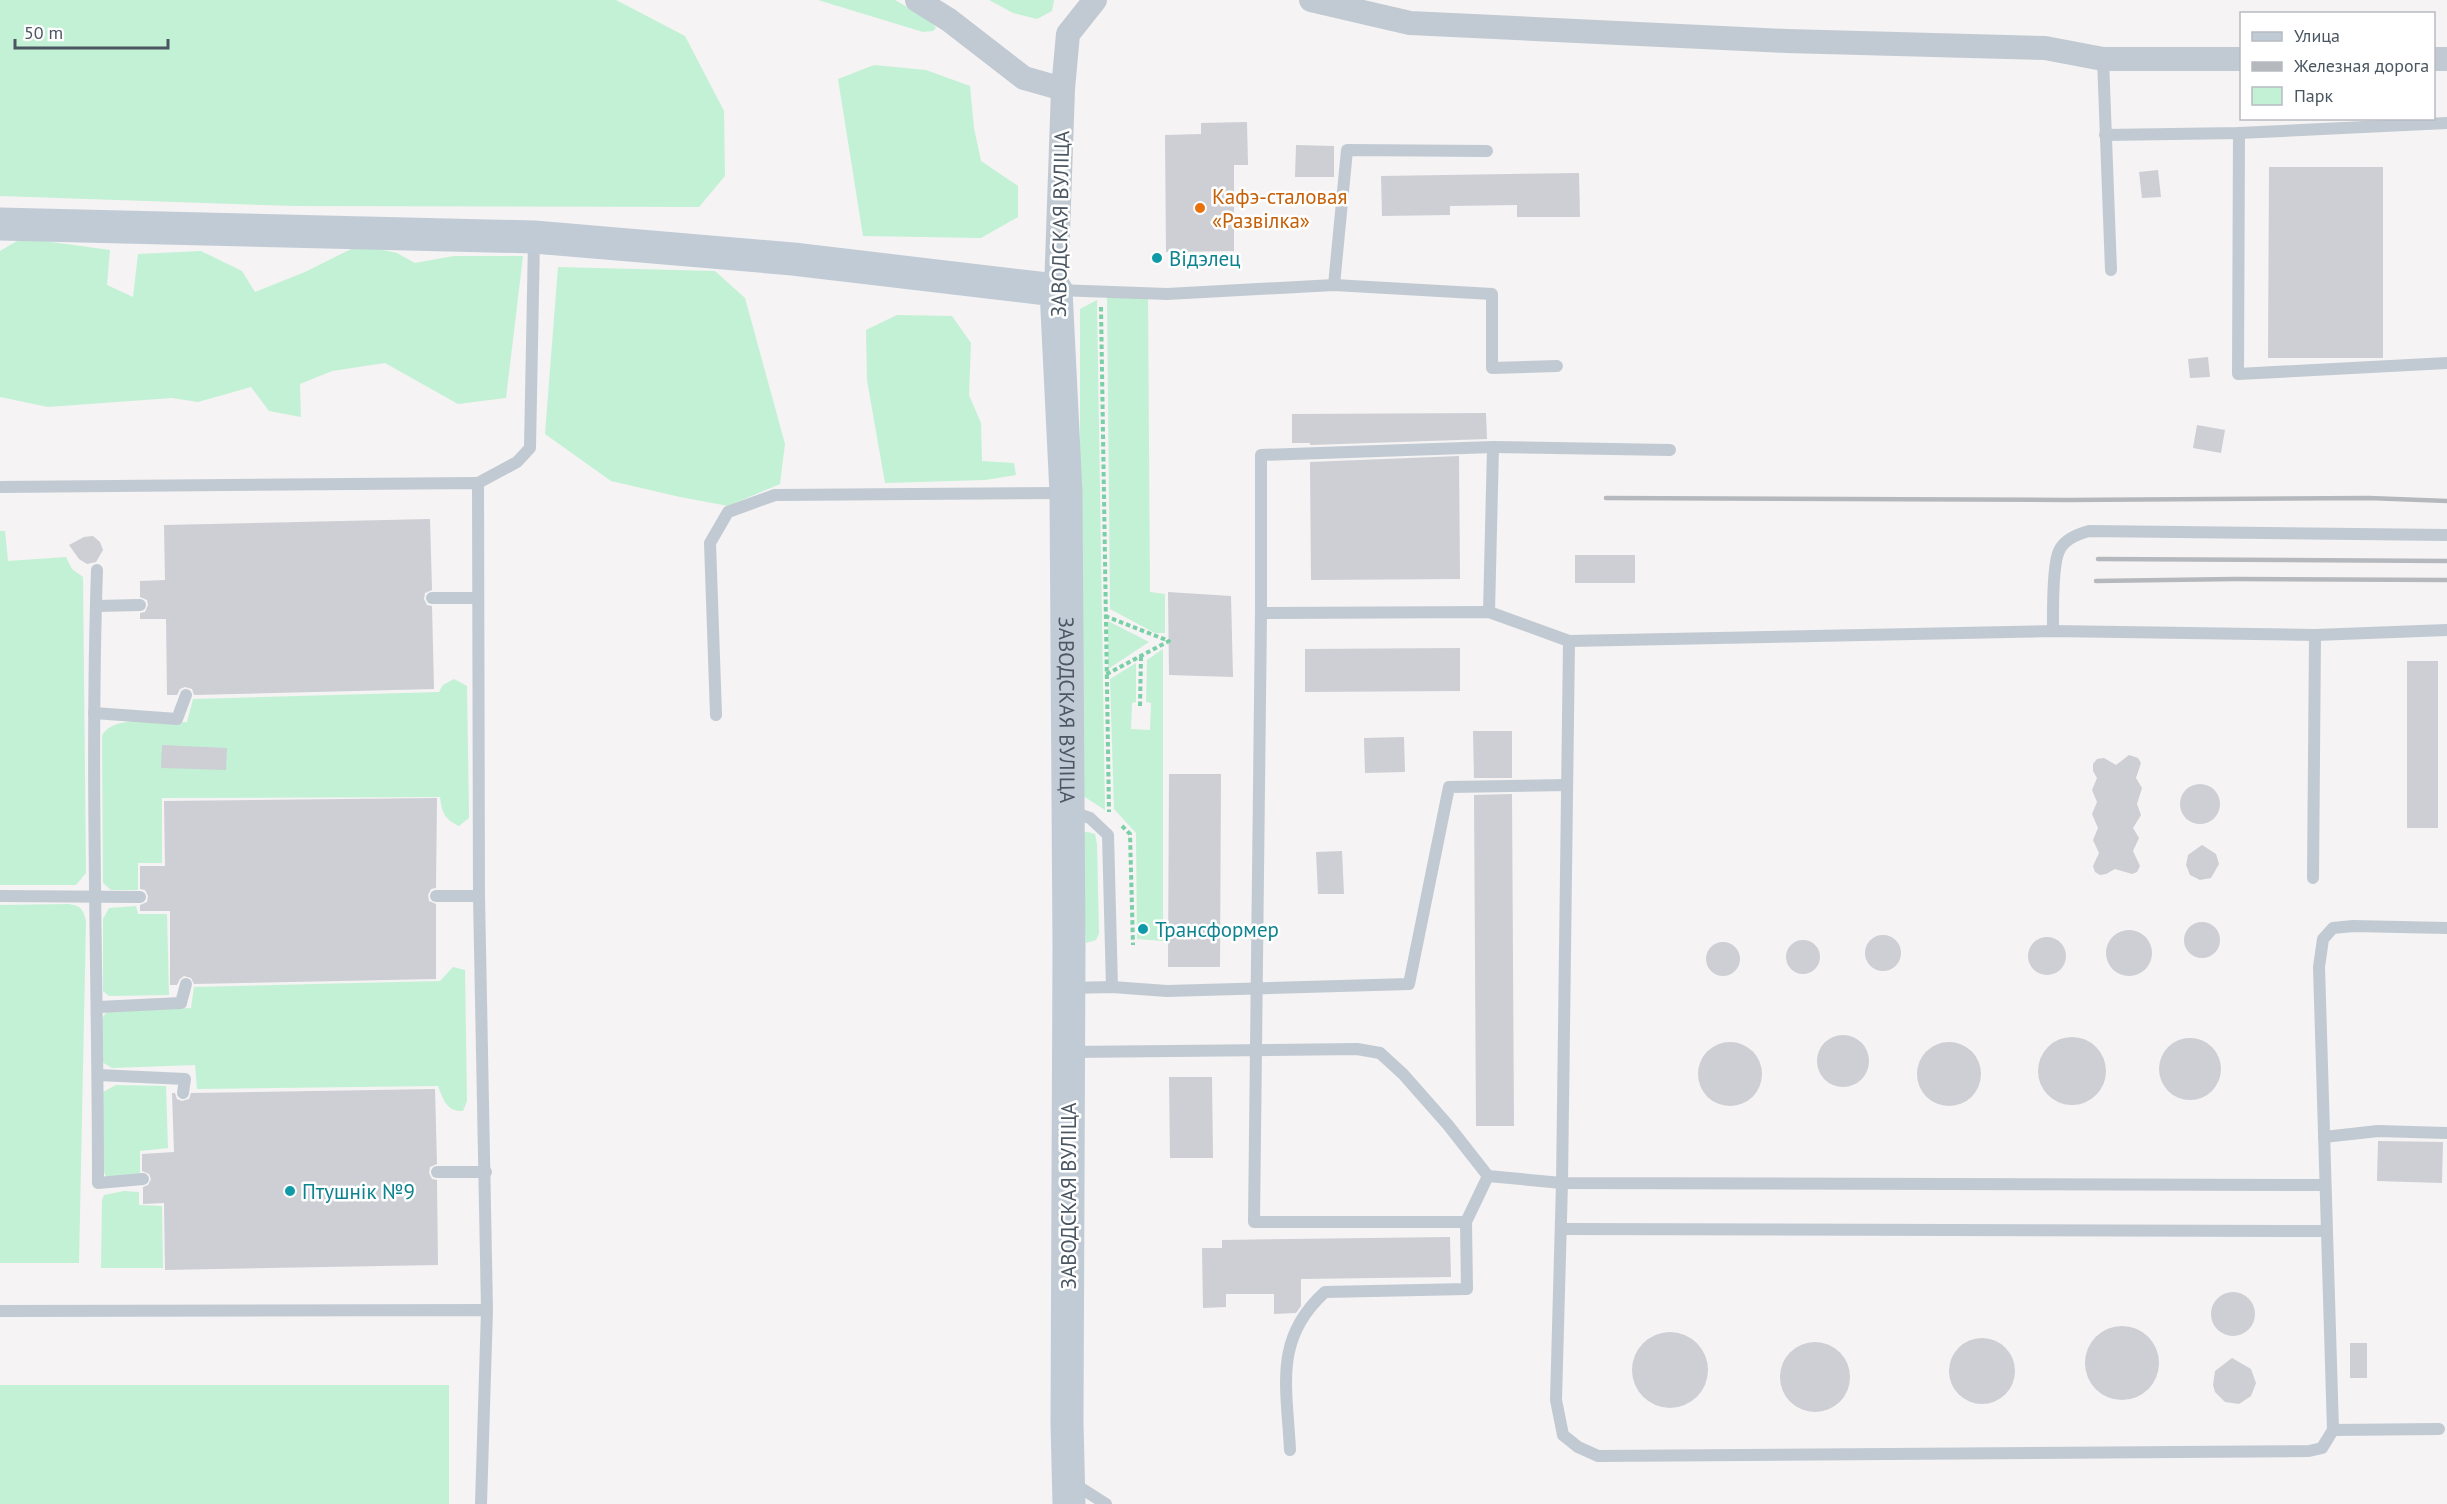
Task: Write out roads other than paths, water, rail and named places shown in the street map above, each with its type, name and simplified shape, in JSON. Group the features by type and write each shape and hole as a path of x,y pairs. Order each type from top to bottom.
{"street":[{"path":"917,0 949,21 1024,78 1063,89"},
{"name":"ЗАВОДСКАЯ ВУЛІЦА","path":"1069,1492 1066,493 1056,290 1063,89 1068,34 1095,0"},
{"path":"1311,0 1410,23 1775,40 2045,48 2103,59 2240,59"},
{"path":"0,224 534,237 793,259 1056,290"}],"lane":[{"path":"2103,59 2111,270"},
{"path":"2105,135 2240,133 2447,123"},
{"path":"2240,133 2238,374 2447,363"},
{"path":"1334,285 1347,150 1488,151"},
{"path":"0,487 478,483 517,462 530,448 534,237"},
{"path":"1056,290 1167,294 1334,285 1492,294 1492,368 1557,366"},
{"path":"1489,612 1492,447"},
{"path":"1467,1222 1254,1222 1262,613 1261,455 1492,447 1670,450"},
{"path":"478,483 478,896 486,1172 487,1310 481,1504"},
{"path":"716,715 710,543 728,512 775,495 1066,493"},
{"path":"2054,631 2053,593 2059,551 2074,535 2090,531 2447,535"},
{"path":"97,570 94,713 98,1183 143,1179"},
{"path":"432,598 478,598"},
{"path":"96,606 141,605"},
{"path":"1262,613 1489,612 1569,641 2054,631 2315,636 2447,630"},
{"path":"2313,878 2315,636"},
{"path":"1569,641 1562,1183 1556,1400 1563,1435 1578,1447 1598,1456 2309,1451 2322,1448 2332,1430 2319,967 2323,939 2333,928 2343,927 2447,928"},
{"path":"94,713 177,719 186,695"},
{"path":"1069,988 1112,987 1167,990 1409,984 1449,787 1567,785"},
{"path":"1068,811 1090,818 1108,835 1112,987"},
{"path":"0,896 140,897"},
{"path":"436,896 478,896"},
{"path":"98,1007 181,1003 186,984"},
{"path":"1069,1052 1358,1049 1380,1053 1403,1074 1448,1125 1488,1176 1562,1183 2325,1185"},
{"path":"98,1075 185,1079 183,1093"},
{"path":"2324,1137 2378,1131 2447,1133"},
{"path":"437,1172 486,1172"},
{"path":"1290,1450 1287,1354 1293,1332 1310,1305 1325,1292 1467,1288 1467,1222 1488,1176"},
{"path":"1560,1229 2325,1231"},
{"path":"0,1311 487,1310"},
{"path":"2332,1430 2439,1429"},
{"path":"1069,1492 1106,1504"}],"railway":[{"path":"1606,498 2066,500 2369,498 2447,501"},
{"path":"2098,559 2447,561"},
{"path":"2096,581 2447,580"}],"place":[{"name":"Кафэ-сталовая «Развілка»","path":"1200,208"},
{"name":"Відэлец","path":"1157,258"},
{"name":"Трансформер","path":"1143,929"},
{"name":"Птушнік №9","path":"290,1191"}]}
